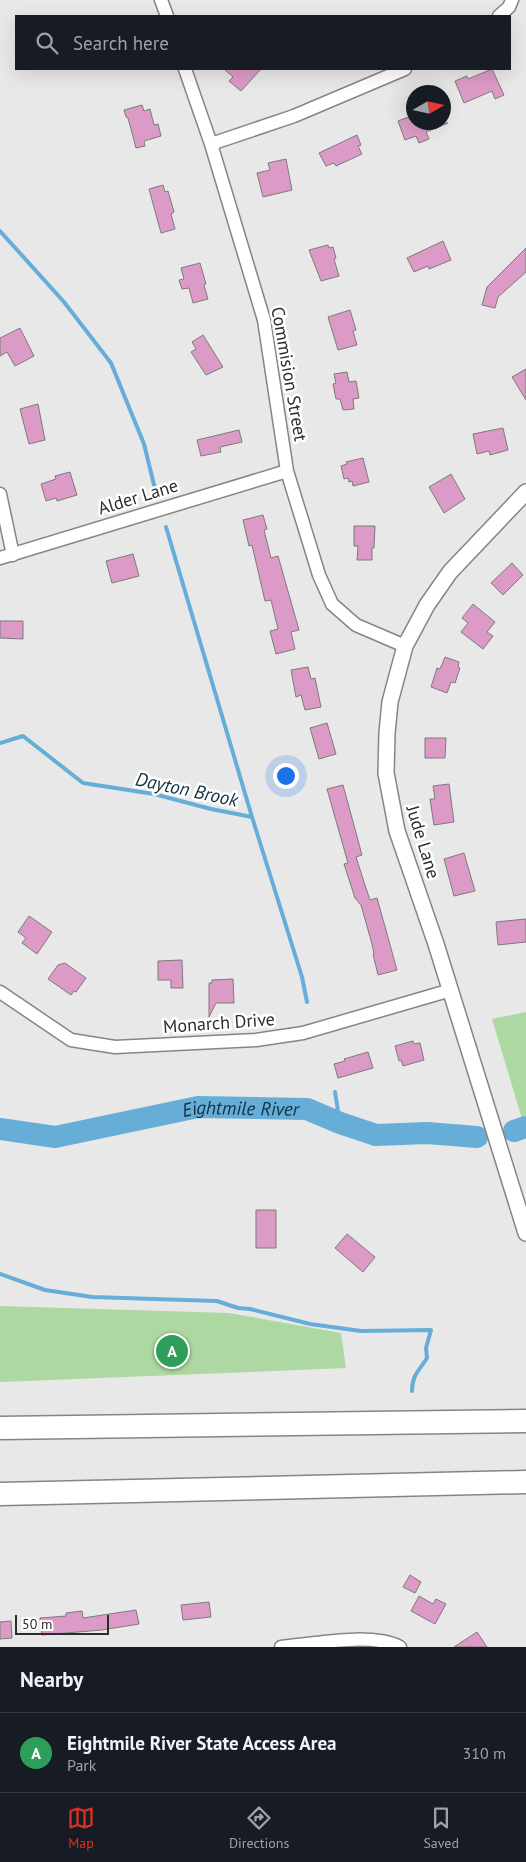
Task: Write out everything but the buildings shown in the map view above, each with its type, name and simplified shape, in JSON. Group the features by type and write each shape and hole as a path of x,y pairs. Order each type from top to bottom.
{"highway":[{"path":"0,1428 526,1421"},
{"path":"0,1494 526,1482"}],"street":[{"path":"161,0 167,15"},
{"path":"499,15 508,7 512,0"},
{"name":"Commision Street","path":"185,70 264,320 287,471 319,575 332,604 356,625 405,646"},
{"path":"210,144 294,116 403,70"},
{"name":"Alder Lane","path":"0,558 287,471"},
{"name":"Jude Lane","path":"526,492 450,572 427,605 405,646 390,702 386,733 386,773 397,831 450,990 526,1233"},
{"path":"0,494 13,555"},
{"name":"Monarch Drive","path":"0,992 71,1040 115,1047 256,1040 303,1033 450,990"},
{"path":"281,1647 354,1640 375,1640 400,1647"}],"green space":[{"path":"526,1012 526,1132 492,1019"},
{"path":"0,1306 229,1313 341,1333 346,1368 0,1382"}],"waterway":[{"path":"0,231 64,302 111,363 144,444 156,493"},
{"path":"166,527 252,817"},
{"name":"Dayton Brook","path":"0,743 23,736 83,783 154,794 211,809 252,817 302,977 307,1002"},
{"name":"Dayton Brook","path":"335,1092 340,1123"},
{"name":"Eightmile River","path":"0,1129 55,1137 198,1107 307,1109 376,1135 427,1133 477,1137"},
{"name":"Eightmile River","path":"514,1131 526,1127"},
{"path":"0,1274 45,1290 92,1297 217,1301 238,1308 250,1309 310,1324 361,1331 431,1330 426,1348 427,1358 415,1377 412,1391"}],"place":[{"name":"Eightmile River State Access Area","path":"172,1351"}]}
